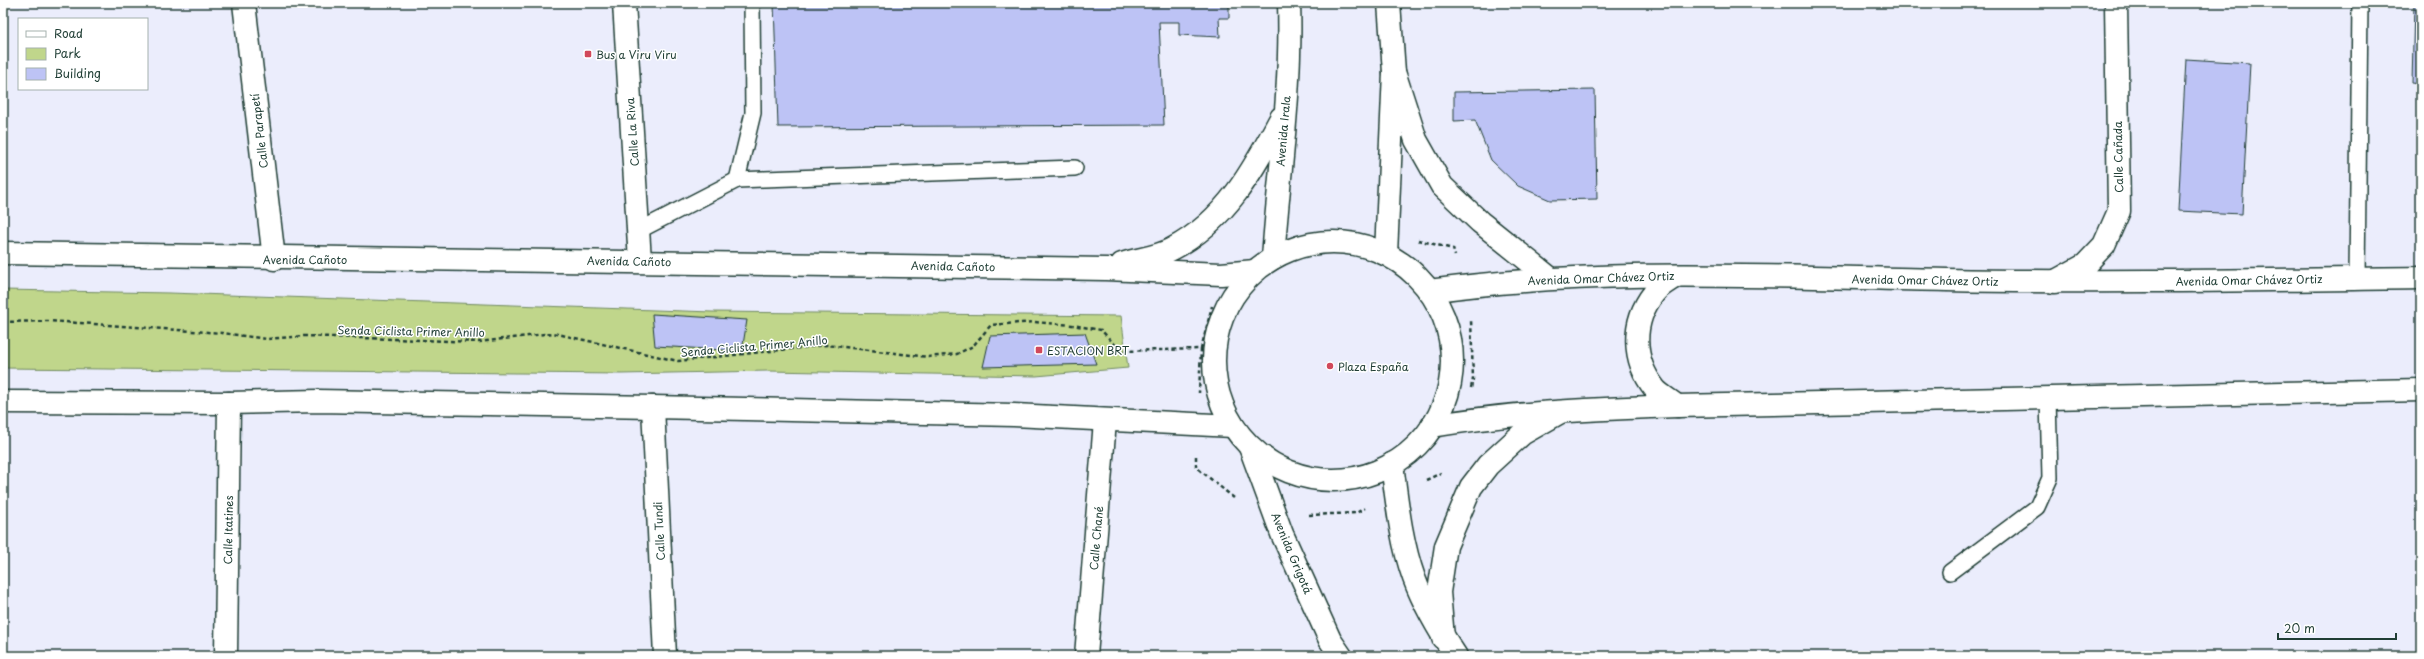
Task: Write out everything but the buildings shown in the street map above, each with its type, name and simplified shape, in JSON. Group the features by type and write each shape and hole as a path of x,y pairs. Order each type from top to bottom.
{"main road":[{"name":"Calle Parapetí","path":"244,3 274,259"},
{"name":"Calle La Riva","path":"624,3 640,261"},
{"name":"Avenida Irala","path":"1274,248 1286,108 1290,34 1289,3"},
{"path":"1387,244 1330,242 1274,248 1245,281 1227,306 1216,342 1214,365 1219,395 1233,426 1250,447 1272,464 1284,470 1298,475 1325,480 1366,475 1392,464 1414,447 1432,426 1446,398 1449,382 1451,350 1444,319 1429,291 1387,244 1394,72 1389,3"},
{"name":"Calle Cañada","path":"2054,282 2085,265 2104,245 2119,211 2116,3"},
{"path":"1394,72 1416,140 1442,186 1480,222 1550,278"},
{"path":"1106,269 1172,250 1209,224 1234,197 1256,166 1286,108"},
{"name":"Avenida Cañoto","path":"3,254 274,259 640,261 1106,269 1221,274 1255,271"},
{"path":"1676,276 1654,292 1641,315 1636,341 1641,367 1656,390 1677,406"},
{"name":"Avenida Omar Chávez Ortiz","path":"1429,291 1550,278 1676,276 2054,282 2421,278"},
{"path":"1432,426 1464,420 1562,411 1677,406 2421,390"},
{"path":"3,402 229,403 318,401 653,407 1014,416 1233,426"},
{"name":"Calle Itatines","path":"226,656 229,403"},
{"name":"Calle Tundi","path":"653,407 665,656"},
{"path":"1444,638 1439,592 1446,546 1471,487 1488,465 1522,434 1562,411"},
{"name":"Calle Chané","path":"1086,656 1106,421"},
{"name":"Avenida Grigotá","path":"1250,447 1272,508 1330,640 1341,656"},
{"path":"1392,464 1402,536 1414,579 1444,638 1456,656"}],"lane":[{"path":"737,180 753,113 752,3"},
{"path":"2357,278 2360,3"},
{"path":"638,231 737,180 1075,168"},
{"path":"1950,572 2037,507 2050,478 2048,398"}],"path":[{"path":"1274,248 1322,233 1387,244 1453,249 1471,306 1473,379 1464,420"},
{"path":"1221,274 1201,349 1196,467 1231,497 1272,508 1314,516 1356,513 1442,472"},
{"name":"Senda Ciclista Primer Anillo","path":"3,322 58,322 222,333 267,339 304,336 479,342 553,333 678,361 827,345 928,358 957,354 973,346 991,325 1034,322 1072,325 1101,330 1120,351 1201,349"}],"green space":[{"path":"3,290 170,293 712,312 1121,316 1128,368 1036,376 768,371 621,374 3,368"}],"place":[{"name":"Bus a Viru Viru","path":"588,54"},
{"name":"ESTACION BRT","path":"1039,350"},
{"name":"Plaza España","path":"1330,366"}]}
